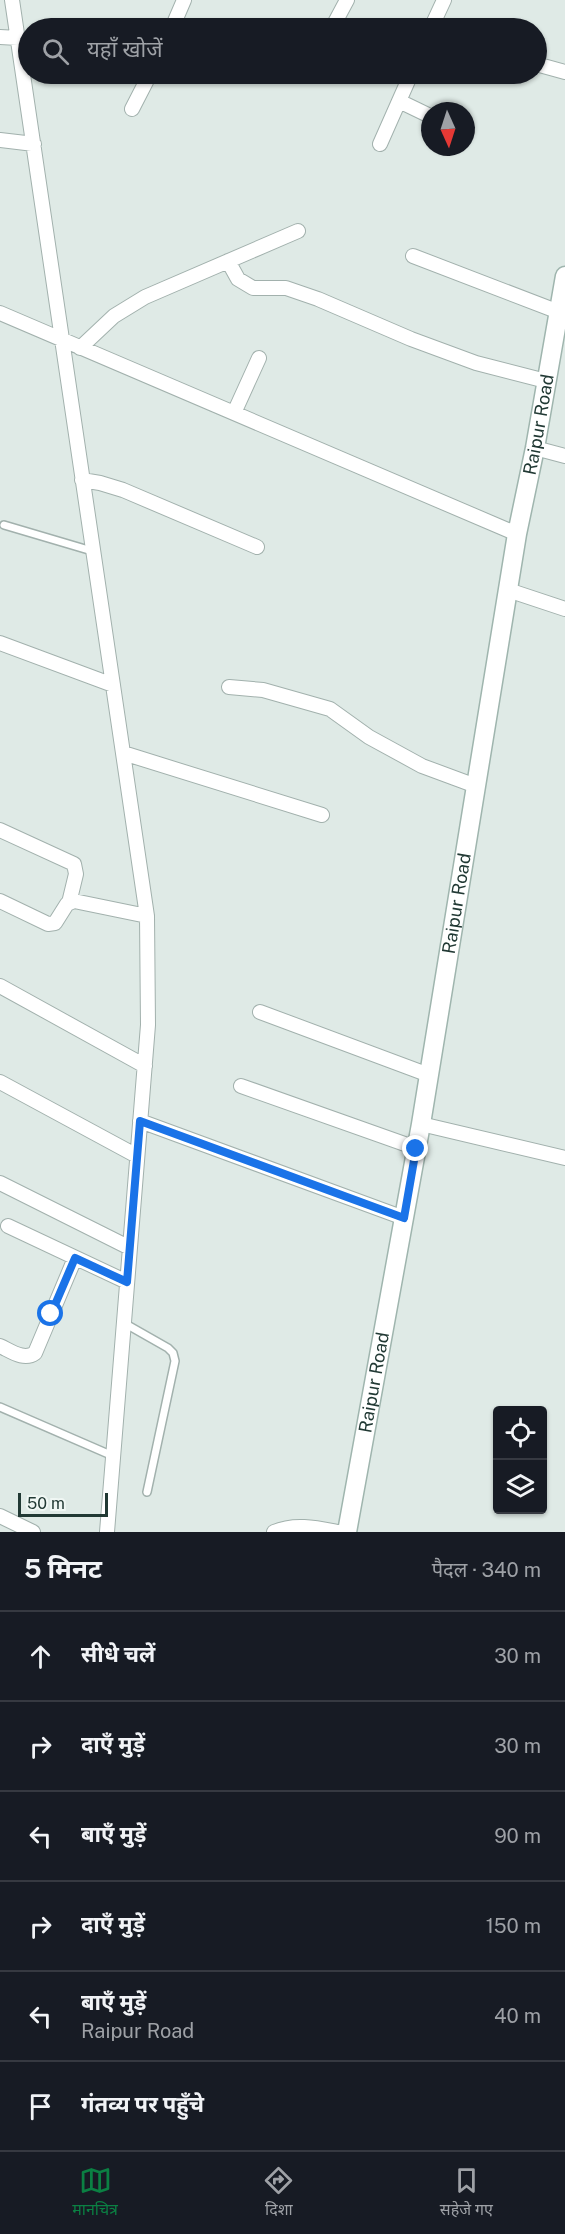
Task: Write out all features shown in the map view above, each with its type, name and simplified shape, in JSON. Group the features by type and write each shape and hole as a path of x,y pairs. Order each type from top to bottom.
{"main road":[{"name":"Raipur Road","path":"347,1532 421,1124 517,534 535,448 565,276"}],"street":[{"path":"0,37 18,38 12,0"},
{"path":"176,18 184,0"},
{"path":"337,18 347,0"},
{"path":"436,18 444,0"},
{"path":"547,67 565,72"},
{"path":"25,84 147,916 148,1025 107,1532"},
{"path":"132,109 145,84"},
{"path":"380,144 407,84"},
{"path":"399,101 421,112"},
{"path":"0,140 34,144"},
{"path":"80,348 125,308 298,231"},
{"path":"413,256 559,312"},
{"path":"228,261 238,279 253,288 286,288 476,363 546,381"},
{"path":"0,313 517,534"},
{"path":"234,413 259,358"},
{"path":"535,448 565,456"},
{"path":"82,480 123,490 257,547"},
{"path":"508,590 565,609"},
{"path":"0,643 113,685"},
{"path":"229,687 263,690 330,709 369,737 422,766 476,786"},
{"path":"123,753 322,815"},
{"path":"0,830 74,864 76,874 69,903 58,920 51,924 41,922 0,901"},
{"path":"69,903 80,901 147,916"},
{"path":"0,986 145,1066"},
{"path":"260,1012 429,1075"},
{"path":"0,1082 137,1156"},
{"path":"241,1086 416,1149"},
{"path":"140,1121 404,1218"},
{"path":"421,1124 565,1158"},
{"path":"0,1183 130,1248"},
{"path":"8,1226 127,1282"},
{"path":"0,1346 23,1356 35,1353 75,1258"},
{"path":"0,1516 33,1532"},
{"path":"274,1532 305,1526 338,1532"}],"lane":[{"path":"4,525 92,551"},
{"path":"124,1323 168,1348 173,1353 175,1361 147,1492"},
{"path":"0,1407 113,1456"}],"route":[{"path":"51,1314 75,1258 127,1282 140,1121 404,1218 416,1149"}]}
